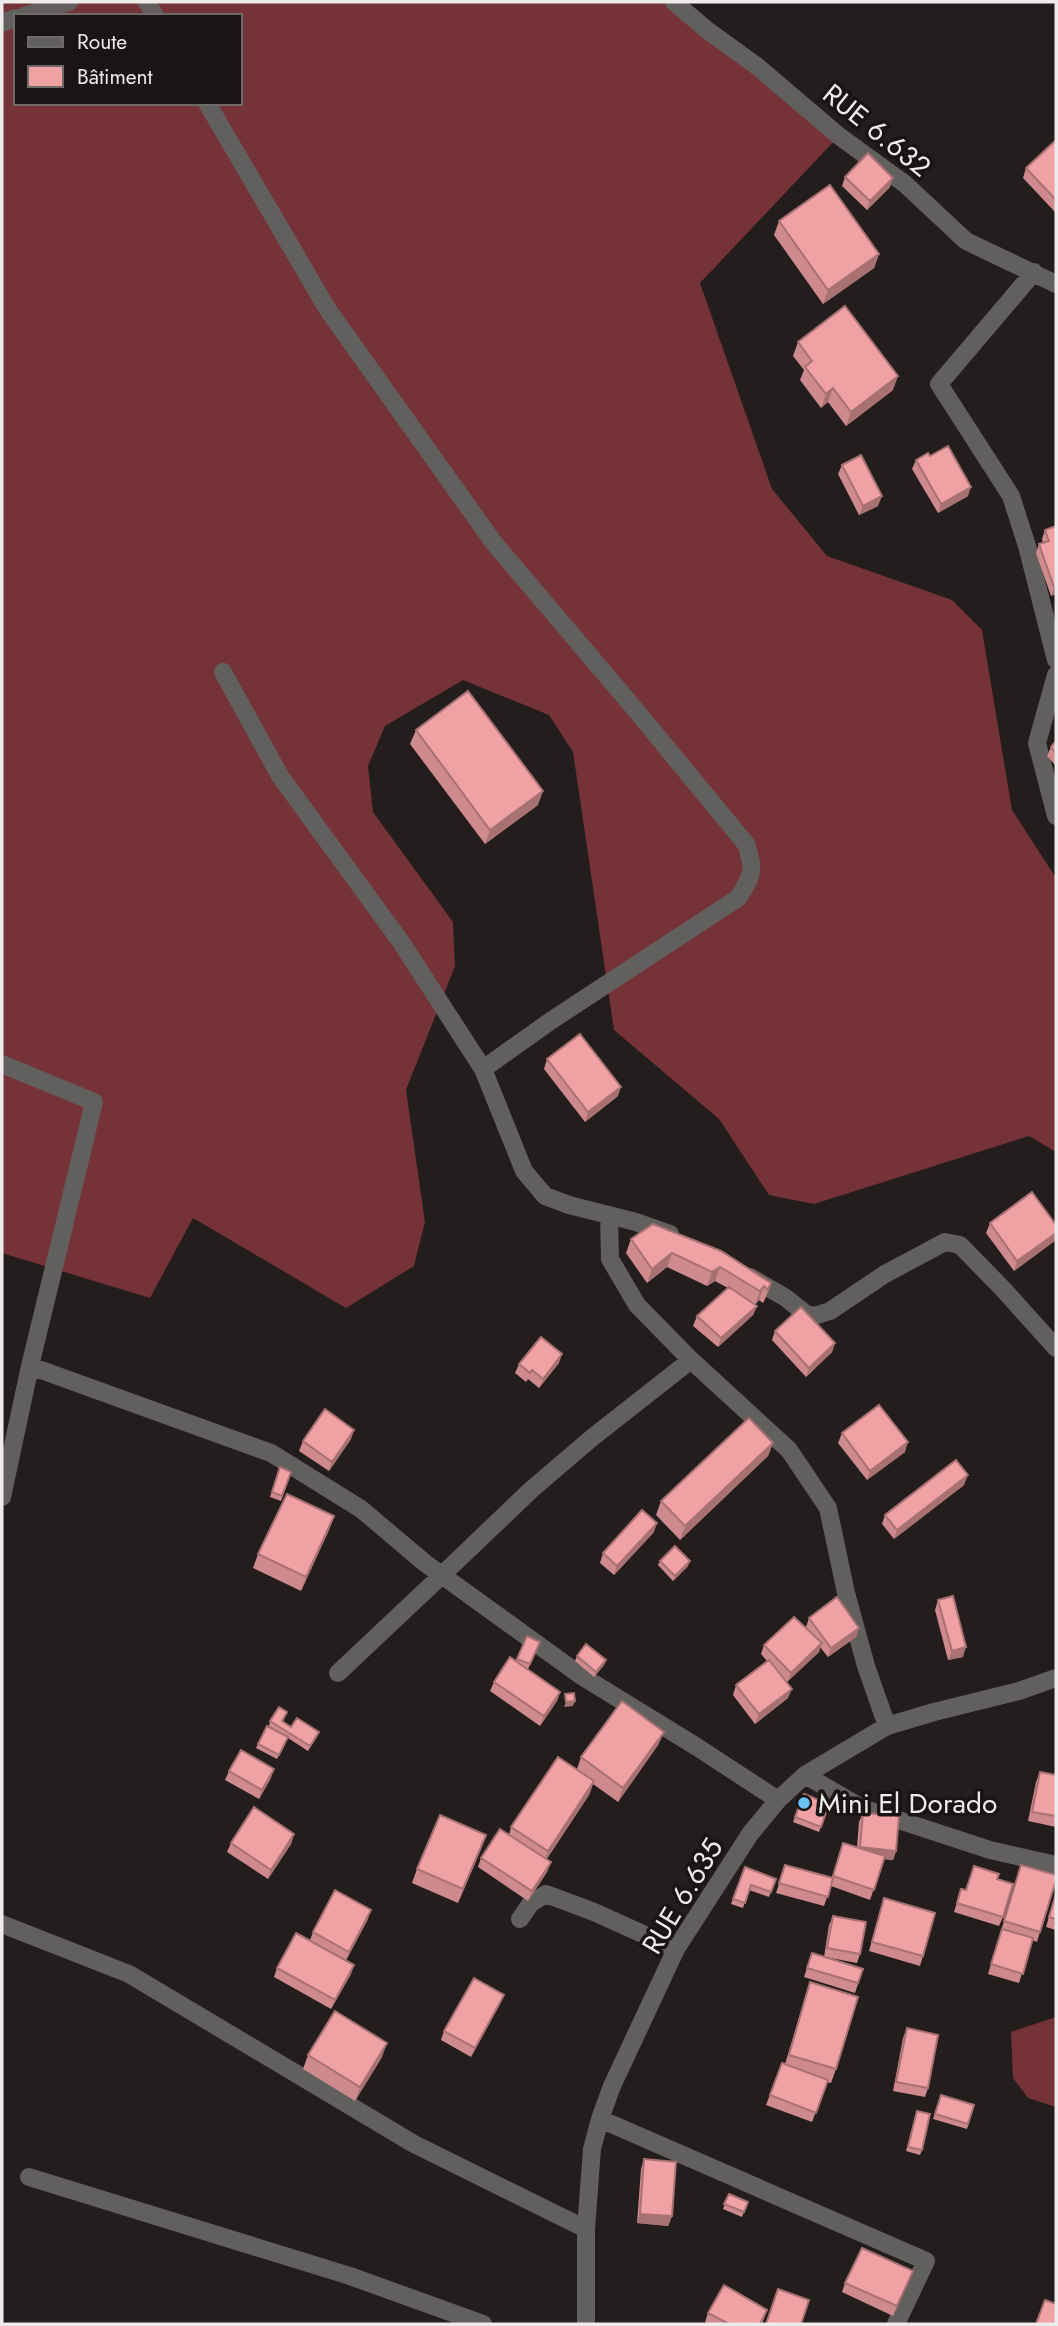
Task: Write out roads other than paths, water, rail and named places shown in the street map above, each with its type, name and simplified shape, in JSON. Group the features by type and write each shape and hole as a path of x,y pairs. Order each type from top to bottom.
{"street":[{"path":"29,14 64,2"},
{"name":"RUE 6.632","path":"674,2 758,67 839,136 905,184 966,241 1056,284"},
{"path":"208,105 328,310 494,543 635,708 746,844 752,862 752,877 738,898 552,1020 483,1069"},
{"path":"1034,272 939,384 1011,496 1027,546 1056,660"},
{"path":"223,672 280,776 401,942 483,1069 524,1171 545,1196 636,1222 682,1239"},
{"path":"1056,675 1037,743 1056,816"},
{"path":"2,1064 94,1102 30,1366 2,1497"},
{"path":"609,1215 610,1259 637,1305 691,1360 789,1450 828,1508 846,1593 866,1666 887,1726"},
{"path":"740,1271 786,1298 806,1314 814,1316 830,1311 885,1274 945,1242 960,1245 1056,1348"},
{"path":"338,1672 531,1489 691,1360"},
{"path":"30,1366 271,1453 361,1509 442,1575 580,1675 778,1800"},
{"name":"RUE 6.635","path":"586,2324 586,2228 593,2149 600,2119 612,2086 676,1949 750,1834 778,1800 805,1774 887,1726 1019,1691 1056,1678"},
{"path":"805,1774 862,1808 990,1850 1056,1865"},
{"path":"520,1919 531,1903 546,1894 676,1949"},
{"path":"2,1924 129,1974 414,2144 586,2228"},
{"path":"600,2119 926,2261 896,2324"},
{"path":"29,2177 350,2276 483,2324"}],"place":[{"name":"Mini El Dorado","path":"804,1803"}]}
